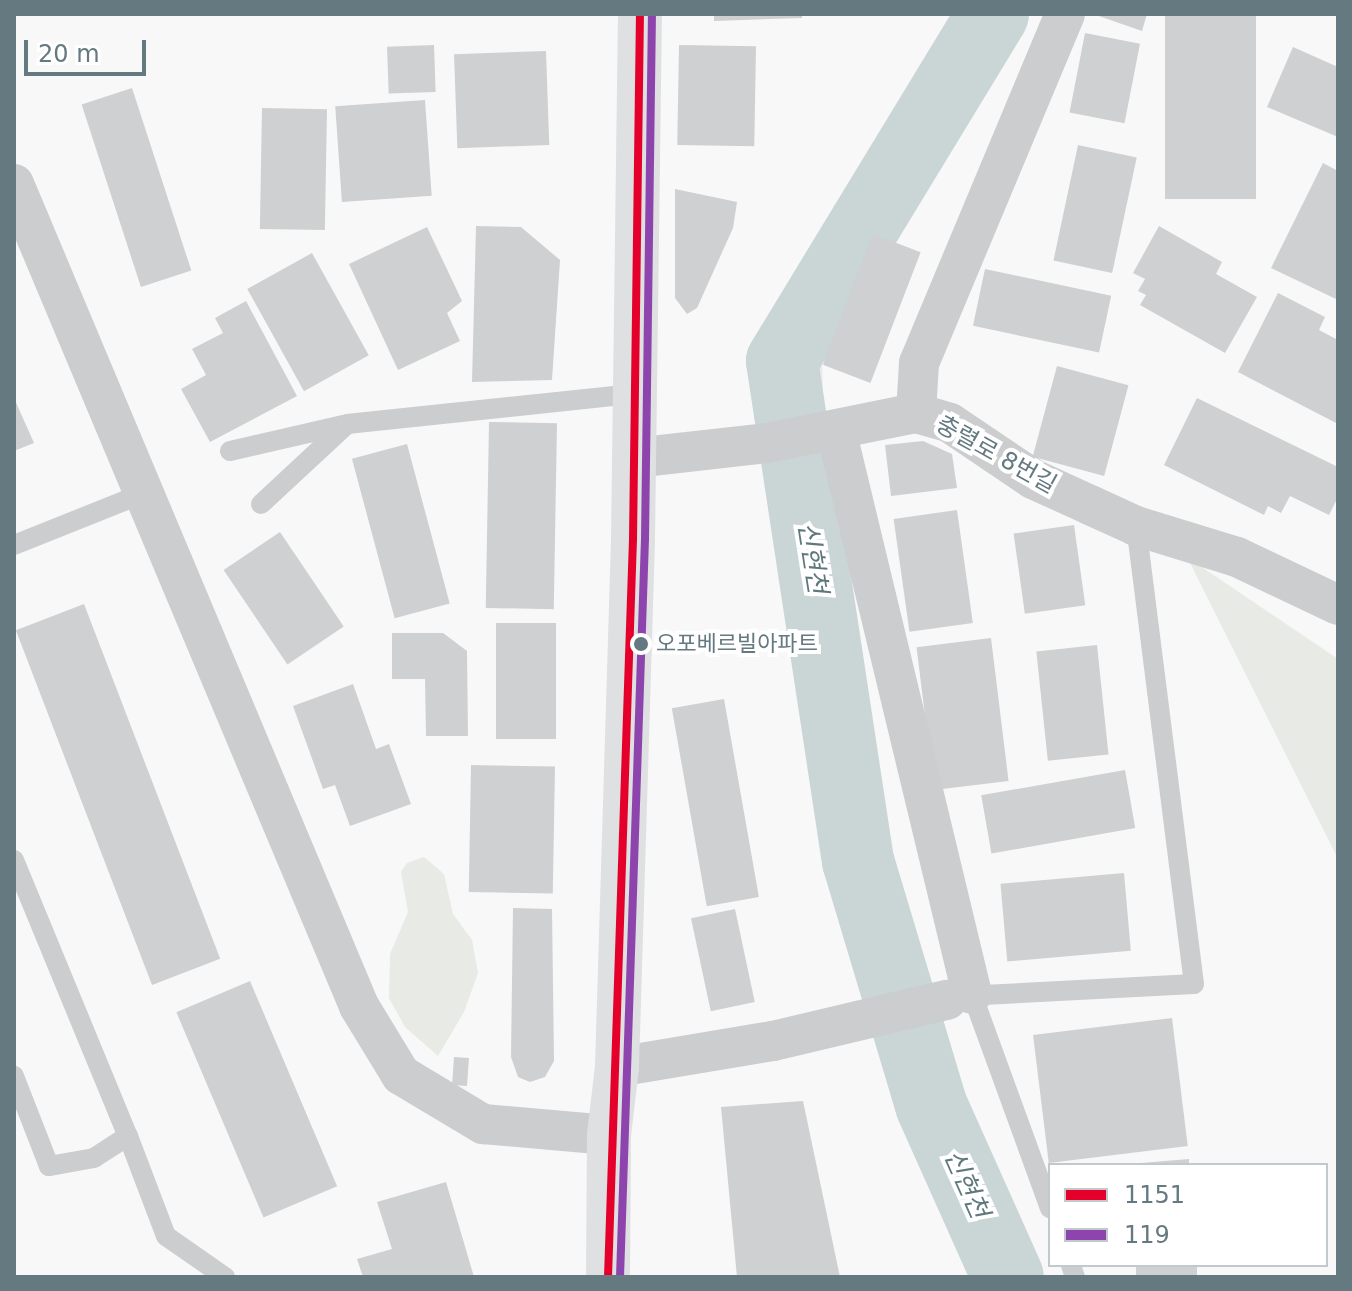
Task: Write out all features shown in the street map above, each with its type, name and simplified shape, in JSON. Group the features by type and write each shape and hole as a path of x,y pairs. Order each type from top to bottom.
{"main road":[{"path":"608,1277 609,1135 617,1067 634,458 640,14"}],"street":[{"name":"충렬로 8번길","path":"1065,14 919,363 916,413 950,423 1033,479 1136,526 1237,557 1338,605"},
{"path":"14,184 359,1006 401,1075 483,1124 609,1135"},
{"path":"634,458 767,443 916,413"},
{"path":"617,1067 773,1041 959,997 828,431"}],"lane":[{"path":"230,451 347,424 633,394"},
{"path":"261,504 347,424"},
{"path":"14,545 144,493"},
{"path":"1048,1203 959,997 1194,984 1136,526"},
{"path":"14,860 166,1236 225,1277"},
{"path":"14,1076 49,1166 94,1158 128,1136"}],"shaded area":[{"path":"904,165 869,234 822,362 824,422 794,422 784,362"},
{"path":"1187,557 1338,659 1338,859"},
{"path":"424,857 444,874 453,914 472,940 478,973 464,1012 438,1056 405,1027 389,998 390,954 408,912 401,872 407,863"}],"building":[{"path":"714,14 802,14 802,18 714,21"},
{"path":"1093,14 1147,14 1142,31"},
{"path":"1165,14 1256,14 1256,199 1165,199"},
{"path":"1085,33 1140,44 1125,123 1070,113"},
{"path":"434,45 436,92 389,94 387,47"},
{"path":"679,45 756,46 754,146 677,145"},
{"path":"1293,47 1338,67 1338,137 1267,107"},
{"path":"546,51 549,145 457,148 454,54"},
{"path":"132,88 191,271 141,287 82,104"},
{"path":"425,100 432,196 342,202 335,106"},
{"path":"262,108 327,109 325,230 260,229"},
{"path":"1078,145 1137,157 1112,273 1053,260"},
{"path":"1323,163 1338,171 1336,299 1271,268"},
{"path":"675,189 737,202 733,228 697,308 687,314 675,298"},
{"path":"476,226 521,227 560,260 552,380 472,382"},
{"path":"1159,226 1222,262 1216,274 1257,297 1225,353 1140,305 1146,295 1138,291 1145,279 1133,273"},
{"path":"427,227 462,301 447,313 460,341 398,370 349,264"},
{"path":"873,234 921,252 870,383 823,365"},
{"path":"312,253 369,355 304,391 247,289"},
{"path":"985,269 1111,296 1099,353 973,326"},
{"path":"1278,293 1325,317 1319,330 1338,340 1338,424 1238,372"},
{"path":"246,301 297,396 210,442 181,389 206,375 192,349 223,333 215,318"},
{"path":"1057,366 1128,385 1104,476 1033,457"},
{"path":"14,398 34,443 14,451"},
{"path":"1197,398 1338,467 1338,497 1329,515 1290,496 1281,513 1268,506 1264,515 1164,465"},
{"path":"489,422 557,423 554,609 486,608"},
{"path":"923,441 952,454 957,488 891,496 885,445"},
{"path":"407,444 450,603 395,618 352,459"},
{"path":"957,510 973,623 909,632 894,519"},
{"path":"1074,525 1085,605 1025,614 1014,533"},
{"path":"280,532 344,627 287,665 224,570"},
{"path":"84,604 220,959 152,985 16,630"},
{"path":"496,623 556,623 556,739 496,739"},
{"path":"392,633 443,633 467,651 468,736 426,736 425,679 392,679"},
{"path":"991,638 1009,781 934,790 917,647"},
{"path":"1097,645 1108,754 1048,761 1036,651"},
{"path":"353,684 376,749 389,744 411,804 350,826 335,785 323,789 293,706"},
{"path":"724,699 759,897 707,906 672,708"},
{"path":"471,765 555,766 553,893 469,892"},
{"path":"1125,770 1135,828 991,853 981,795"},
{"path":"1124,873 1131,951 1007,962 1000,884"},
{"path":"513,908 552,909 554,1061 545,1077 530,1082 518,1077 511,1057"},
{"path":"735,909 755,1002 711,1011 691,918"},
{"path":"250,981 337,1186 263,1218 176,1012"},
{"path":"1172,1018 1188,1146 1049,1163 1033,1035"},
{"path":"454,1057 469,1058 467,1086 452,1085"},
{"path":"803,1101 840,1277 737,1277 721,1107"},
{"path":"1189,1159 1189,1163 1141,1163"},
{"path":"446,1182 474,1277 363,1277 357,1259 392,1249 377,1202"},
{"path":"1136,1267 1197,1267 1197,1277 1136,1277"}],"waterway":[{"name":"신현천","path":"993,14 782,361 858,861 931,1105 1008,1277"}],"transit line":[{"name":"1151","path":"608,1277 633,539 640,14"},
{"name":"119","path":"620,1277 645,539 652,14"}],"place":[{"name":"오포베르빌아파트","path":"641,644"}]}
